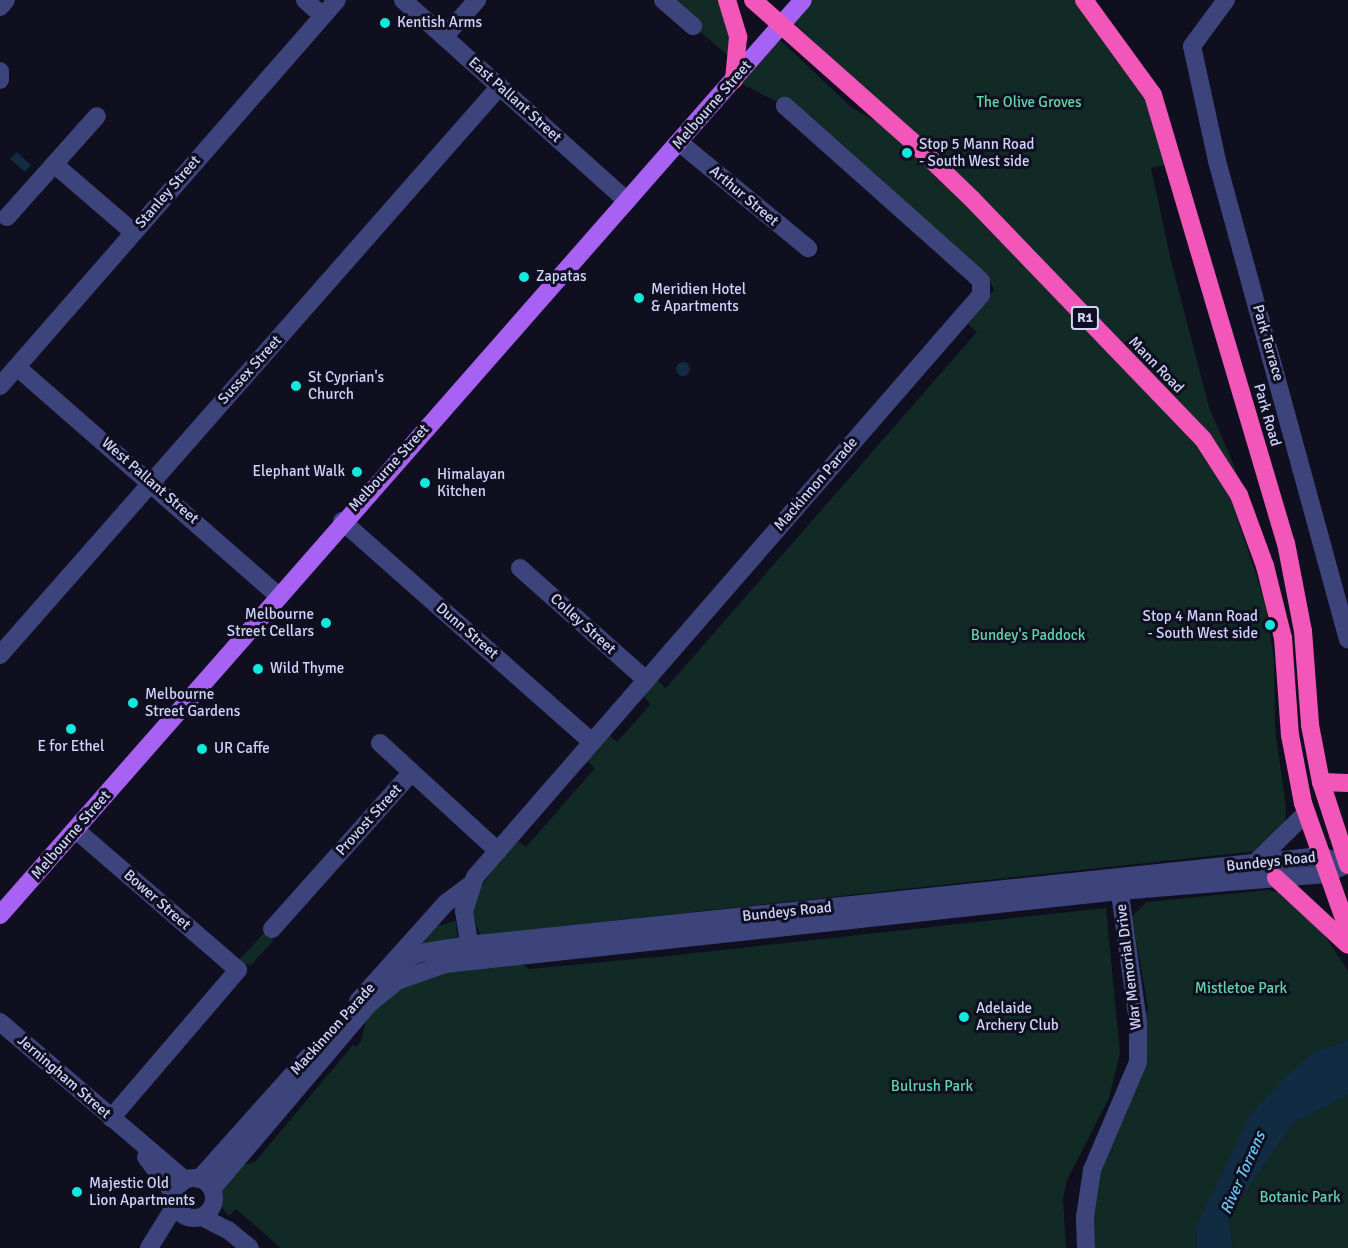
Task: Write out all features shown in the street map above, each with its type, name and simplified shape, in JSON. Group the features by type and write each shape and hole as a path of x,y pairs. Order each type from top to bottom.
{"highway":[{"path":"727,0 738,37 734,80"},
{"name":"Mann Road","path":"753,0 972,199 1203,439 1239,495 1265,566 1283,638 1290,735 1306,813 1325,874"},
{"name":"Park Road","path":"1084,0 1153,95 1286,543 1303,631 1310,725 1321,782 1348,865"},
{"path":"1321,782 1348,783"},
{"name":"R1","path":"1325,874 1348,930"},
{"path":"1276,878 1348,945"}],"main road":[{"name":"Melbourne Street","path":"0,915 280,597 342,521 680,143 803,0"}],"street":[{"path":"0,7 6,0"},
{"path":"305,0 323,16"},
{"name":"Stanley Street","path":"0,386 337,0"},
{"name":"East Pallant Street","path":"403,0 627,201"},
{"path":"444,37 477,0"},
{"path":"663,0 693,26"},
{"name":"Park Terrace","path":"1226,0 1192,46 1217,161 1344,600 1348,639"},
{"name":"Sussex Street","path":"0,655 500,86"},
{"name":"Mackinnon Parade","path":"149,1248 402,970 446,903 471,884 591,741 982,290 976,276 785,106"},
{"path":"7,217 97,116"},
{"name":"Arthur Street","path":"680,143 808,249"},
{"path":"54,164 133,232"},
{"name":"West Pallant Street","path":"17,367 152,481 280,597"},
{"name":"Dunn Street","path":"342,521 591,741"},
{"name":"Colley Street","path":"520,568 645,679"},
{"path":"380,743 412,772"},
{"name":"Provost Street","path":"272,929 412,772 498,851"},
{"path":"1255,863 1306,813"},
{"name":"Bower Street","path":"76,830 238,970 111,1118"},
{"name":"Bundeys Road","path":"402,970 445,964 470,953 1119,884 1255,863 1320,856 1348,865"},
{"name":"Bundeys Road","path":"1119,884 1325,874 1348,865"},
{"name":"Mackinnon Parade","path":"470,953 464,911 471,884"},
{"name":"War Memorial Drive","path":"1086,1248 1085,1217 1092,1170 1138,1062 1138,1022 1119,884"},
{"name":"Jerningham Street","path":"0,1022 127,1132 193,1199"},
{"path":"193,1199 250,1248"}],"green space":[{"path":"663,0 720,0 735,61 693,26"},
{"name":"The Olive Groves","path":"810,0 1076,0 1150,105 1170,164 1151,168 1171,261 1209,407 1240,480 1126,345 994,211 792,21"},
{"name":"Bundey's Paddock","path":"777,37 851,107 884,126 908,146 1166,407 1204,454 1232,502 1265,602 1274,660 1275,728 1286,808 1285,825 1257,851 480,935 472,913 479,889 516,839 526,847 595,768 586,760 608,734 617,742 651,704 642,695 656,679 666,688 977,332 968,324 994,290 988,277 785,106 738,82"},
{"name":"Mistletoe Park","path":"1268,890 1277,892 1321,930 1348,971 1348,1040 1316,1051 1196,1227 1197,1248 1093,1248 1095,1185 1148,1007 1132,917 1146,902"},
{"name":"Bulrush Park","path":"1106,908 1120,1053 1109,1098 1067,1180 1063,1199 1066,1248 281,1248 236,1209 229,1216 220,1205 219,1188 239,1165 254,1163 353,1045 356,1047 361,1041 366,1020 393,990 420,974 519,962 529,969 667,956"},
{"path":"456,921 457,937 419,945 433,927"},
{"path":"265,932 274,940 251,965 237,962"},
{"name":"Botanic Park","path":"1348,1095 1348,1248 1233,1248 1228,1218 1293,1123"}],"water":[{"path":"17,152 31,165 25,172 10,159"},
{"path":"680,362 686,362 690,369 686,376 680,376 676,372 676,366"},
{"name":"River Torrens","path":"1348,1040 1348,1095 1293,1123 1228,1218 1233,1248 1197,1248 1196,1227 1251,1114 1282,1080 1316,1051"}],"place":[{"name":"Kentish Arms","path":"385,23"},
{"name":"Stop 5 Mann Road - South West side","path":"907,153"},
{"name":"Zapatas","path":"524,277"},
{"name":"Meridien Hotel & Apartments","path":"639,298"},
{"name":"St Cyprian's Church","path":"296,386"},
{"name":"Elephant Walk","path":"357,472"},
{"name":"Himalayan Kitchen","path":"425,483"},
{"name":"Melbourne Street Cellars","path":"326,623"},
{"name":"Stop 4 Mann Road - South West side","path":"1270,625"},
{"name":"Wild Thyme","path":"258,669"},
{"name":"Melbourne Street Gardens","path":"133,703"},
{"name":"E for Ethel","path":"71,729"},
{"name":"UR Caffe","path":"202,749"},
{"name":"Adelaide Archery Club","path":"964,1017"},
{"name":"Majestic Old Lion Apartments","path":"77,1192"}]}
